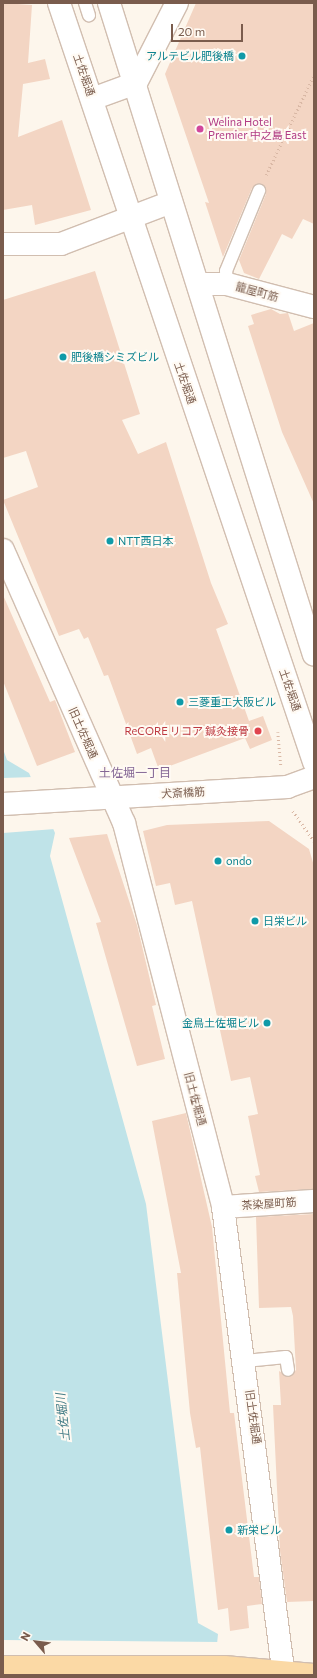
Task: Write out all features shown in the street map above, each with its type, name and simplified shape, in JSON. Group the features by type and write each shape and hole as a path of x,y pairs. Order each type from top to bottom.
{"main road":[{"path":"3,1667 224,1667 284,1675 314,1675"}],"street":[{"name":"土佐堀通","path":"59,3 133,217 178,362 314,762"},
{"path":"109,3 136,83 171,202 199,284 314,655"},
{"path":"92,99 136,83 177,3"},
{"path":"3,244 61,244 171,202"},
{"name":"籠屋町筋","path":"199,284 226,284 314,307"},
{"name":"旧土佐堀通","path":"3,550 110,796 124,823 223,1207 245,1361 284,1675"},
{"name":"犬斎橋筋","path":"3,804 51,802 110,796 287,788 314,777"},
{"name":"茶染屋町筋","path":"223,1207 314,1201"}],"lane":[{"path":"85,3 89,15"},
{"path":"226,284 226,271 259,191"},
{"path":"245,1361 286,1357 288,1370"}],"path":[{"path":"259,191 314,75"},
{"path":"293,811 314,841"}],"water":[{"name":"土佐堀川","path":"3,749 7,760 29,773 55,833 50,856 146,1204 198,1623 218,1634 214,1675 3,1675"}],"pier":[{"path":"33,777 55,829 3,833 3,778"},
{"path":"3,1640 219,1642 216,1675 3,1675"}],"building":[{"path":"3,3 32,5 28,63 45,59 50,79 23,84 18,137 62,120 91,210 35,225 32,205 3,210"},
{"path":"196,3 314,3 314,224 303,219 292,239 282,234 259,279 244,273 239,260 266,194 265,187 258,184 252,188 223,257 205,202 209,203 165,74"},
{"path":"95,271 140,414 122,420 138,454 166,442 211,583 228,624 216,629 249,721 263,716 272,740 250,749 245,738 159,770 151,748 137,754 108,675 104,676 88,637 84,639 79,629 59,636 3,500 38,487 26,451 3,458 3,300"},
{"path":"271,309 280,314 288,313 294,331 314,323 314,504 282,432 248,326 254,324 251,315"},
{"path":"3,595 50,702 55,700 75,752 37,766 3,681"},
{"path":"269,821 309,849 314,866 314,1189 259,1192 255,1176 260,1175 248,1116 258,1114 250,1077 231,1081 192,901 175,905 170,883 156,886 143,831 167,825"},
{"path":"107,834 137,925 156,1005 152,1006 165,1059 137,1066 96,923 101,922 69,838"},
{"path":"186,1113 212,1227 230,1413 234,1413 254,1577 259,1577 262,1604 247,1606 249,1628 230,1631 228,1608 218,1610 200,1447 196,1448 190,1413 177,1273 181,1273 152,1121"},
{"path":"314,1214 314,1601 287,1602 280,1551 273,1405 281,1405 279,1371 289,1377 296,1370 293,1316 291,1307 259,1308 256,1217"}],"place":[{"name":"アルテビル肥後橋","path":"242,56"},
{"name":"Welina Hotel Premier 中之島 East","path":"200,129"},
{"name":"肥後橋シミズビル","path":"63,357"},
{"name":"NTT西日本","path":"110,541"},
{"name":"三菱重工大阪ビル","path":"180,702"},
{"name":"ReCORE リコア 鍼灸接骨","path":"258,731"},
{"name":"ondo","path":"218,861"},
{"name":"日栄ビル","path":"255,921"},
{"name":"金鳥土佐堀ビル","path":"267,1023"},
{"name":"新栄ビル","path":"229,1530"}],"district":[{"name":"土佐堀一丁目","path":"135,773"}]}
